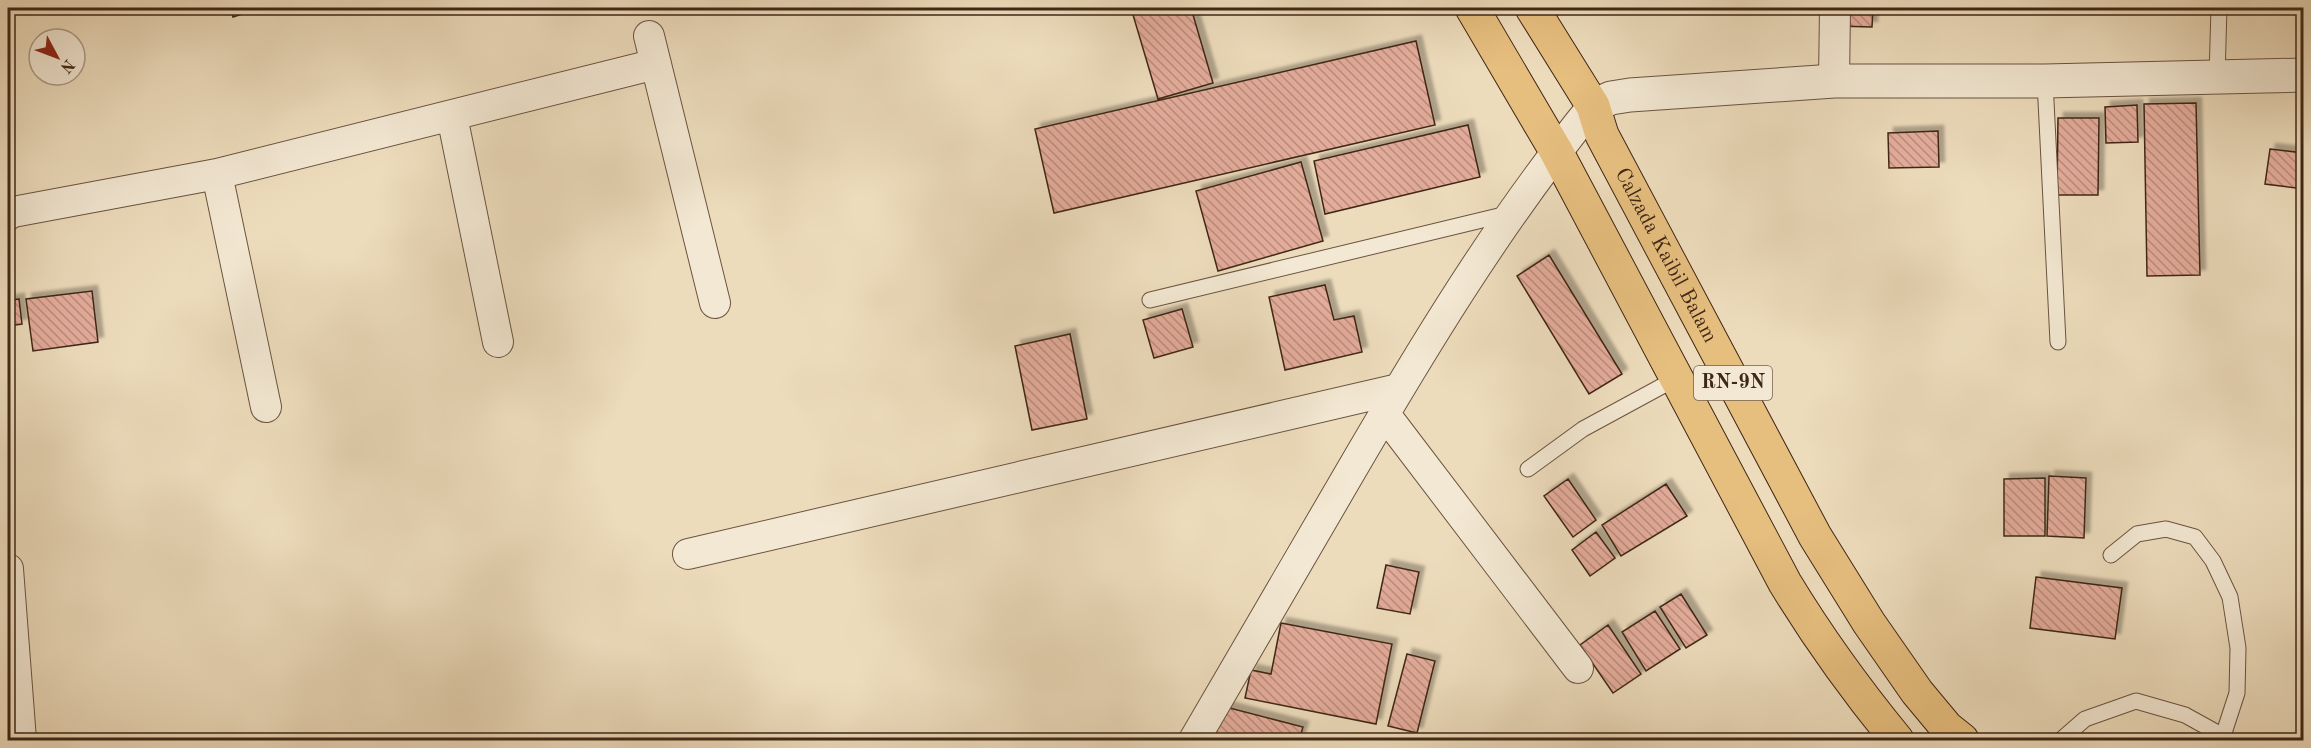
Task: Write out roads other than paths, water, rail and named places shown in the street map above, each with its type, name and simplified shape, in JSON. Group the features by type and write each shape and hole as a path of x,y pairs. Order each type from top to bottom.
{"main road":[{"name":"RN-9N","path":"1472,8 1556,151 1785,584 1819,638 1856,690 1897,741"},
{"name":"Calzada Kaibil Balam","path":"1532,8 1593,106 1602,135 1815,536 1869,623 1917,692 1947,728 1962,741"}],"street":[{"path":"1834,81 1835,8"},
{"path":"8,215 13,212 217,174 452,116 653,50 715,303"},
{"path":"1194,741 1391,401 1556,151 1593,106 1611,98 1630,95 1834,81 2045,81 2304,75"},
{"path":"452,116 498,342"},
{"path":"217,174 266,407"},
{"path":"688,554 1391,401"},
{"path":"1391,401 1578,668"},
{"path":"8,569 21,741"}],"lane":[{"path":"2217,77 2219,8"},
{"path":"2045,81 2058,342"},
{"path":"1150,300 1514,213"},
{"path":"1528,469 1583,429 1677,378"},
{"path":"2061,741 2085,719 2136,701 2185,715 2224,738 2237,693 2238,648 2230,597 2213,561 2195,537 2166,529 2137,534 2111,555"}]}
